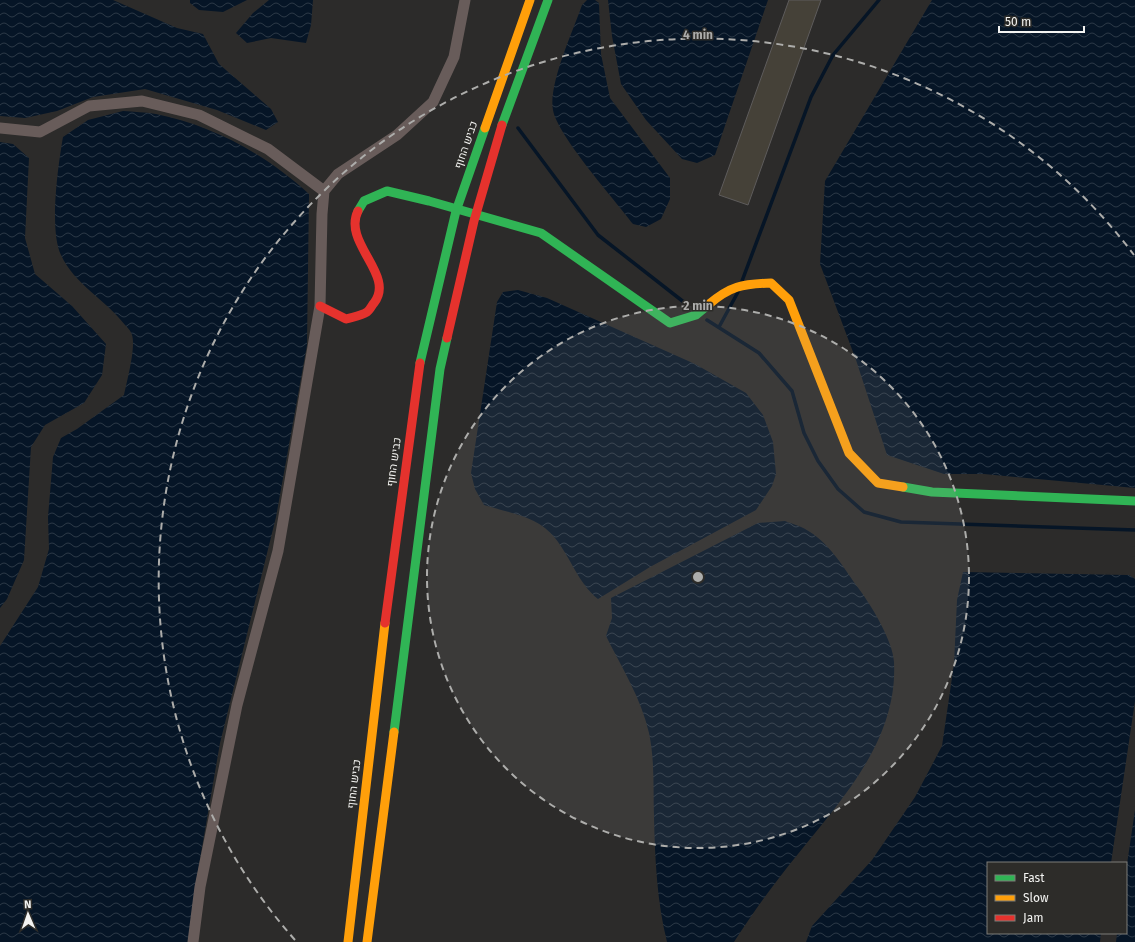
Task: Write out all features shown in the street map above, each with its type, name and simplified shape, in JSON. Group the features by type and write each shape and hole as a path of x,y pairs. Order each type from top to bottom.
{"main road":[{"name":"כביש החוף","path":"348,942 387,608 419,368 456,211 530,0"},
{"path":"367,942 440,369 474,221 501,129 548,0"},
{"path":"320,306 346,319 367,312 378,298 379,280 370,259 360,246 356,231 357,213 364,201 387,191 429,201 541,233 670,324 696,315 723,292 747,284 771,283 789,300 849,453 878,483 932,492 1135,501"}],"street":[{"path":"193,942 200,887 237,705 278,551 320,306 324,191 338,174 397,135 433,102 454,57 465,0"},
{"path":"0,128 40,132 89,106 142,101 199,114 268,149 324,191"}],"water":[{"path":"0,0 113,0 177,28 203,34 219,64 271,109 278,122 266,130 217,110 145,89 93,97 57,111 25,118 0,116"},
{"path":"190,0 247,0 223,12 199,10 190,3"},
{"path":"269,0 313,0 311,25 306,43 271,38 247,43 236,33 253,13"},
{"path":"587,0 595,0 599,3 601,54 610,98 670,178 670,199 661,219 646,227 633,224 601,184 575,151 557,121 553,110 552,99 554,87 562,58 582,5"},
{"path":"608,0 768,0 715,155 697,163 682,159 646,120 621,84 612,36"},
{"path":"932,0 1135,0 1135,488 984,474 944,474 887,455 856,360 820,264 825,181"},
{"path":"123,111 152,113 177,119 218,134 257,154 293,180 309,194 307,345 276,517 220,743 195,888 188,942 0,942 0,646 38,587 49,549 48,517 53,457 61,438 77,429 124,395 133,347 132,335 129,329 74,275 61,255 57,244 55,214 61,149 63,137 88,120"},
{"path":"0,142 13,144 29,158 25,238 35,274 72,306 106,344 102,375 84,403 45,425 31,447 24,560 7,599 0,608"},
{"path":"518,290 547,298 695,364 746,393 763,415 773,442 776,474 772,486 756,510 650,567 598,599 585,586 561,546 548,531 532,520 484,505 475,489 471,473 497,302 503,292"},
{"path":"785,521 807,530 818,537 825,544 837,558 864,596 881,624 890,644 894,662 893,690 887,717 877,742 849,789 773,886 734,942 667,942 657,880 651,744 646,720 636,695 606,636 612,618 611,598 758,523"},
{"path":"963,572 1129,575 1135,579 1135,701 1111,862 987,862 987,934 1101,934 1100,942 806,942 812,926 872,860 915,797 942,746 954,664 957,600"},
{"path":"1135,810 1135,942 1116,942 1117,934 1127,934 1127,864"}],"building":[{"path":"789,0 821,0 748,205 719,195"}],"waterway":[{"path":"742,281 811,97 833,55 879,0"},
{"path":"518,128 598,235 685,303"},
{"path":"719,327 738,292"},
{"path":"707,320 759,353 792,391 804,433 818,461 838,489 864,512 901,522 1135,530"}],"traffic: fast":[{"path":"502,125 548,0"},
{"path":"420,363 456,211 485,128"},
{"path":"358,211 364,201 387,191 429,201 541,233 670,323 696,315 708,305"},
{"path":"394,732 440,369 447,338"},
{"path":"903,487 932,492 1135,501"}],"traffic: slow":[{"path":"485,128 530,0"},
{"path":"708,305 723,294 737,287 752,284 771,283 789,300 849,453 878,483 903,487"},
{"path":"348,942 385,623"},
{"path":"367,942 394,732"}],"traffic: jam":[{"path":"447,338 474,221 502,125"},
{"path":"320,306 346,319 367,312 374,303 379,292 379,281 357,235 355,223 358,211"},
{"path":"385,623 420,363"}]}
